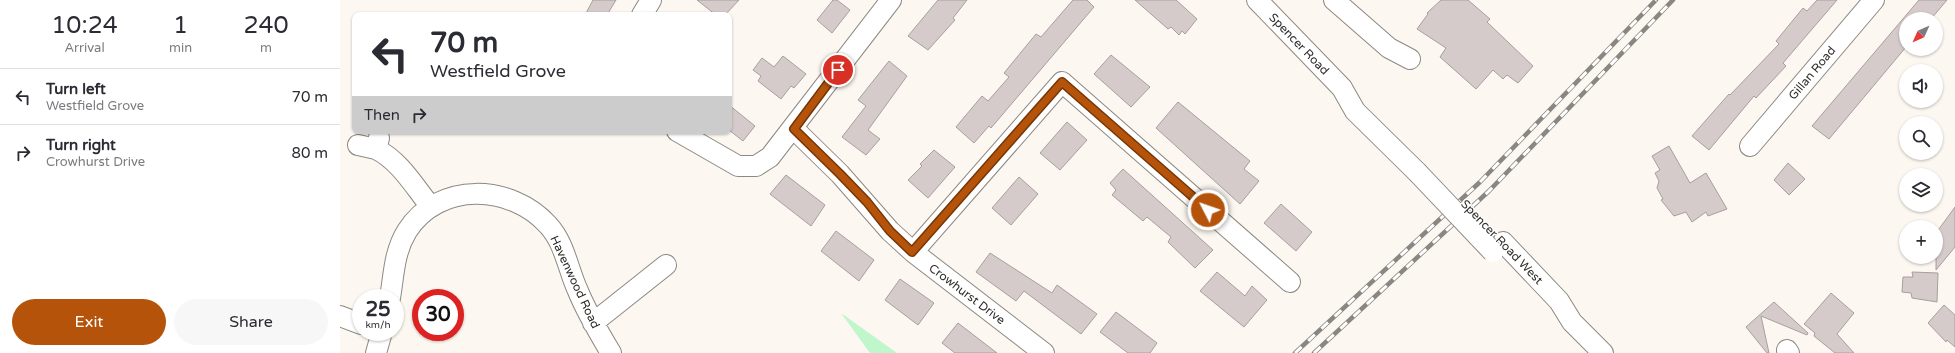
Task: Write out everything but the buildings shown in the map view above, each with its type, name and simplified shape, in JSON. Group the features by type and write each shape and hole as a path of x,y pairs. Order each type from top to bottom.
{"street":[{"path":"644,12 651,0"},
{"path":"682,134 738,166 756,166 770,157 794,129 891,0"},
{"name":"Spencer Road","path":"1257,0 1342,88 1364,102 1421,168"},
{"path":"1334,0 1389,48 1410,59"},
{"name":"Gillan Road","path":"1750,146 1874,0"},
{"path":"912,252 1062,82 1290,282"},
{"name":"Crowhurst Drive","path":"794,129 867,202 890,231 912,252 1044,353"},
{"path":"371,144 387,154 395,162 431,207"},
{"name":"Spencer Road West","path":"1421,168 1498,247 1559,301 1572,322 1603,353"},
{"name":"Havenwood Road","path":"391,289 395,260 400,245 407,231 417,219 431,207 456,196 472,193 490,194 507,198 531,211 548,226 558,239 577,290 593,323 611,353"},
{"path":"593,323 666,265"},
{"path":"340,316 352,321"},
{"path":"376,353 379,341"}],"green space":[{"path":"841,313 897,353 870,353"}],"railway":[{"path":"1295,353 1480,182 1656,0"},
{"path":"1314,353 1489,191 1673,0"}],"route":[{"path":"838,70 794,129 867,202 890,231 912,252 1062,82 1208,210"}]}
